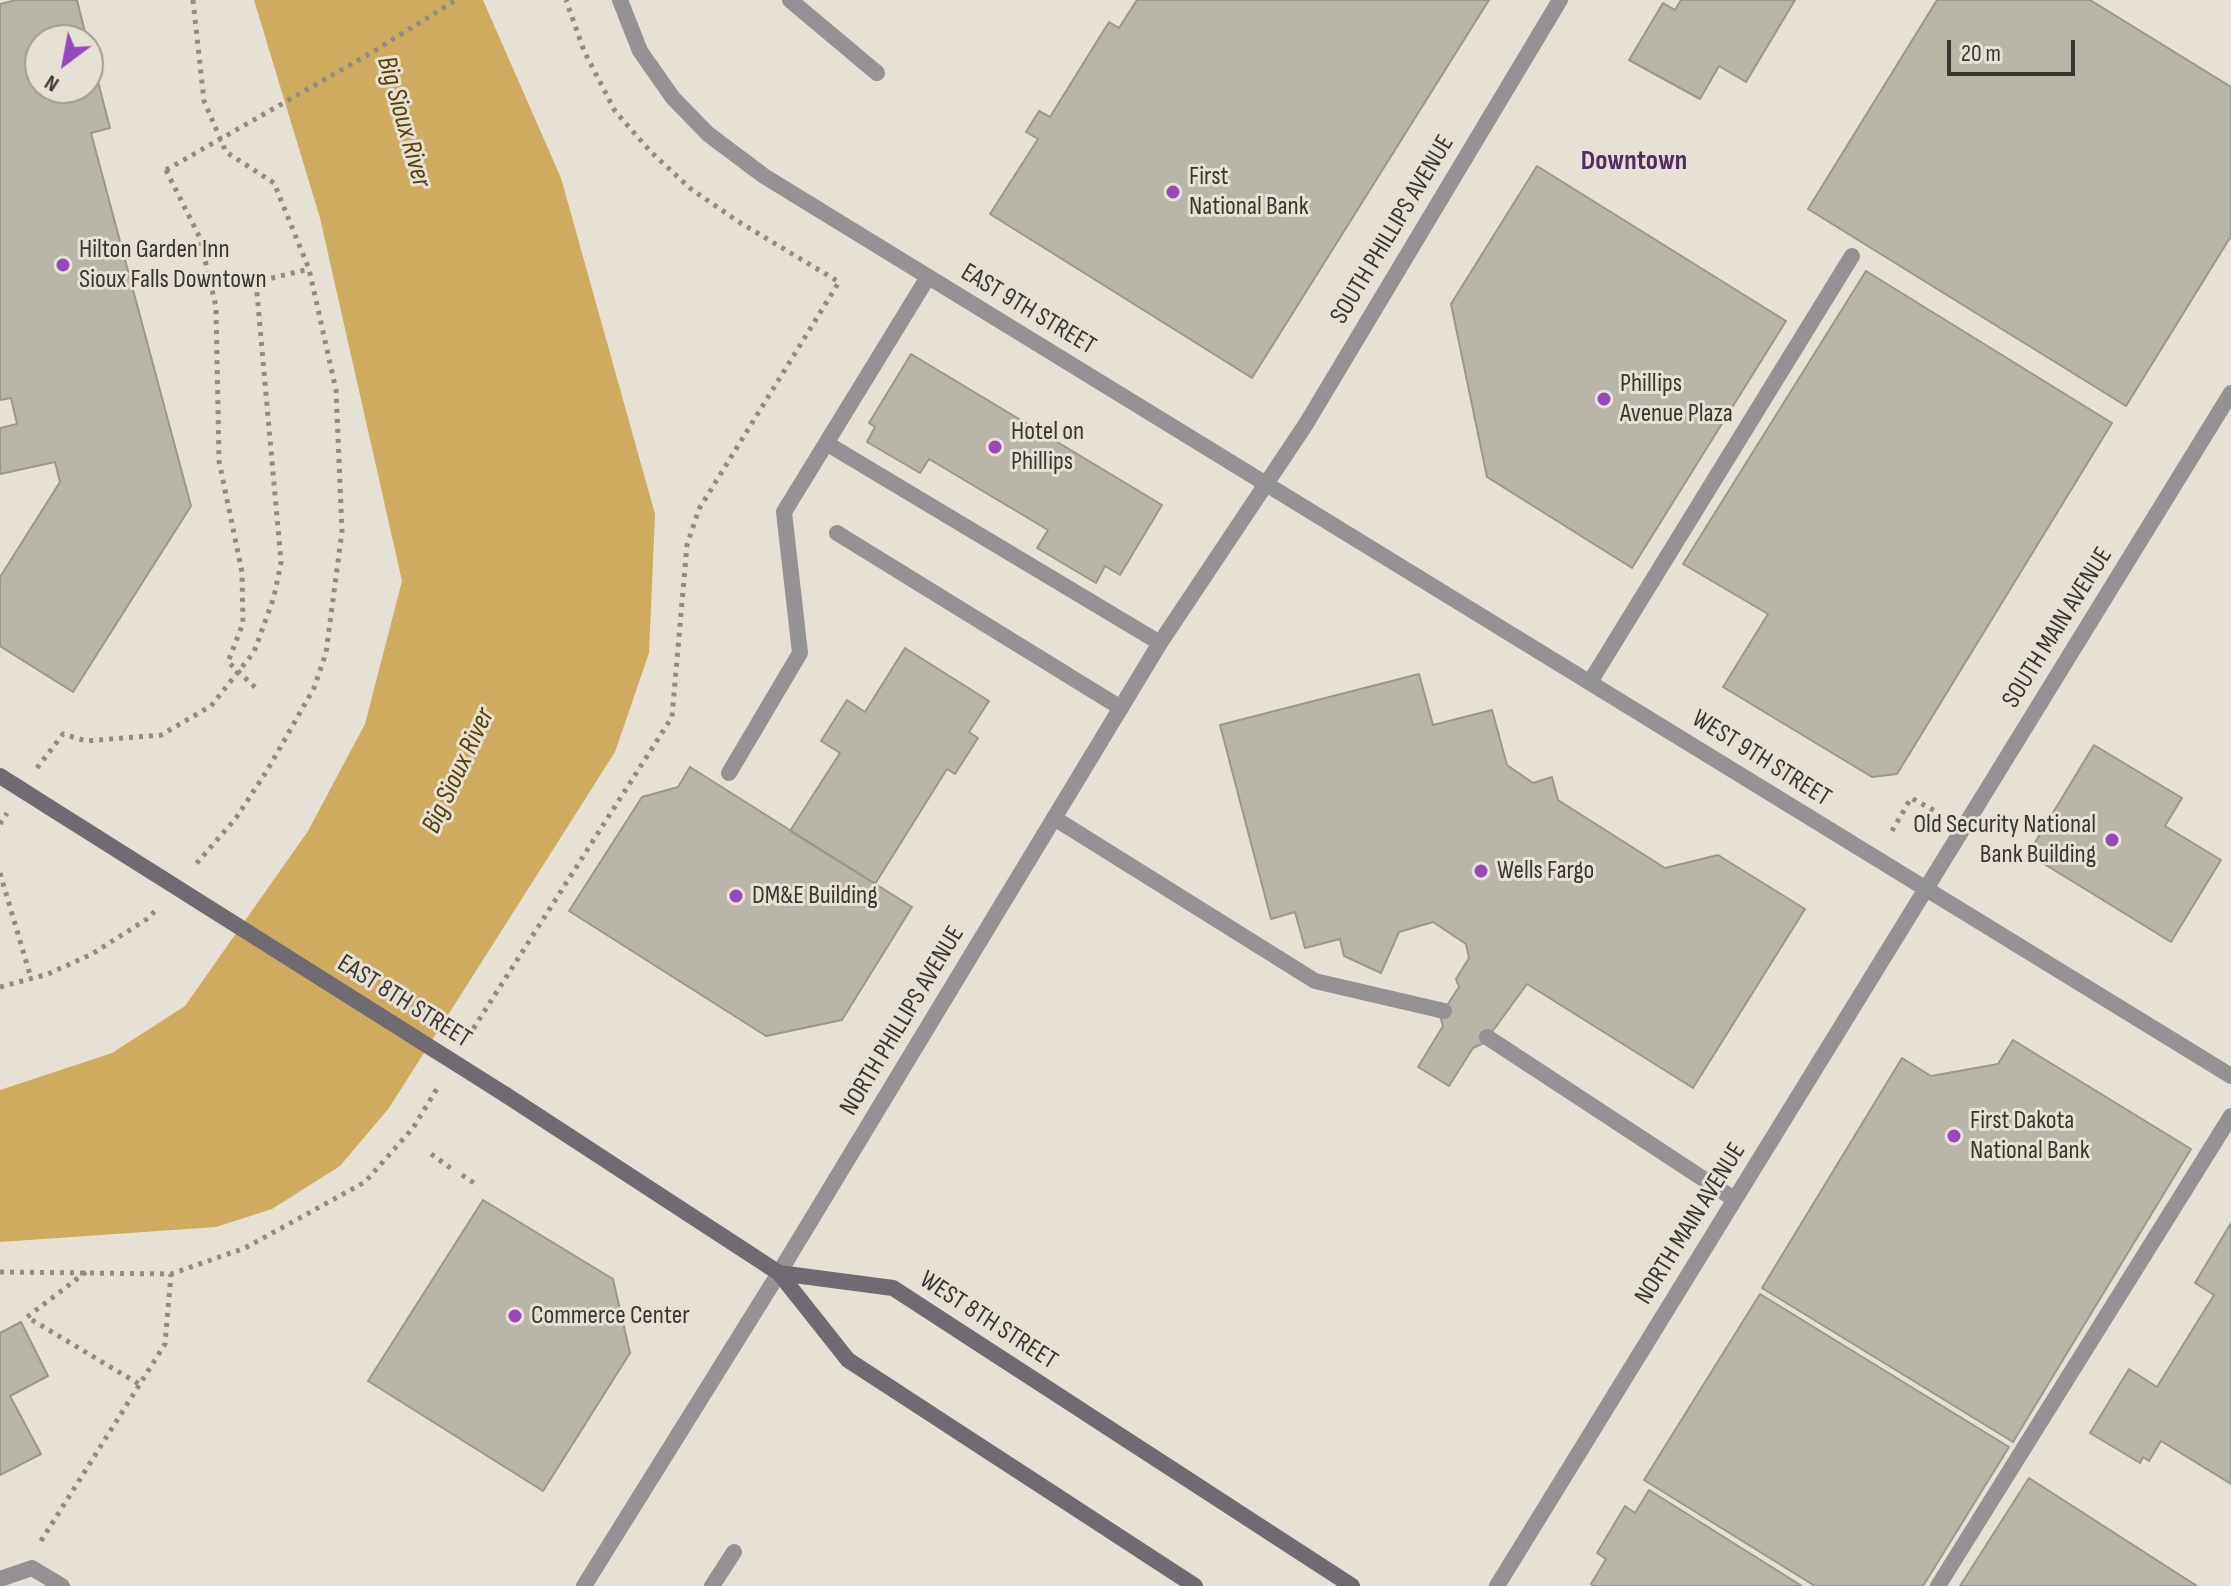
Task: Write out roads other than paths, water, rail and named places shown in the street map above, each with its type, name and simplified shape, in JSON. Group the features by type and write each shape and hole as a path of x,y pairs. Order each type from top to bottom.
{"main road":[{"name":"EAST 8TH STREET","path":"0,776 506,1095 779,1273"},
{"path":"779,1273 848,1360 1195,1586"},
{"name":"WEST 8TH STREET","path":"779,1273 893,1288 1352,1586"}],"street":[{"name":"EAST 9TH STREET","path":"620,0 640,51 673,98 708,134 764,176 1266,483"},
{"path":"790,0 877,73"},
{"name":"SOUTH PHILLIPS AVENUE","path":"1266,483 1306,424 1560,0"},
{"path":"1590,682 1852,256"},
{"path":"729,773 800,653 784,512 928,277"},
{"name":"SOUTH MAIN AVENUE","path":"1925,888 2231,393"},
{"path":"826,443 1160,643"},
{"name":"NORTH PHILLIPS AVENUE","path":"584,1586 779,1273 1160,643 1266,483"},
{"name":"WEST 9TH STREET","path":"1266,483 2231,1076"},
{"path":"837,533 1121,708"},
{"path":"1054,818 1315,981 1444,1011"},
{"name":"NORTH MAIN AVENUE","path":"1497,1586 1925,888"},
{"path":"1487,1037 1734,1199"},
{"path":"1938,1586 2231,1116"},
{"path":"712,1586 734,1552"},
{"path":"0,1579 32,1568 62,1586"}],"water":[{"name":"Big Sioux River","path":"254,0 483,0 561,178 655,514 649,653 615,752 389,1108 340,1166 272,1209 216,1227 0,1242 0,1090 112,1053 185,1006 308,831 365,724 402,581 320,218"}],"place":[{"name":"First National Bank","path":"1173,192"},
{"name":"Hilton Garden Inn Sioux Falls Downtown","path":"63,265"},
{"name":"Phillips Avenue Plaza","path":"1604,399"},
{"name":"Hotel on Phillips","path":"995,447"},
{"name":"Old Security National Bank Building","path":"2112,840"},
{"name":"Wells Fargo","path":"1481,871"},
{"name":"DM&E Building","path":"736,896"},
{"name":"First Dakota National Bank","path":"1954,1136"},
{"name":"Commerce Center","path":"515,1316"}],"district":[{"name":"Downtown","path":"1634,162"}]}
